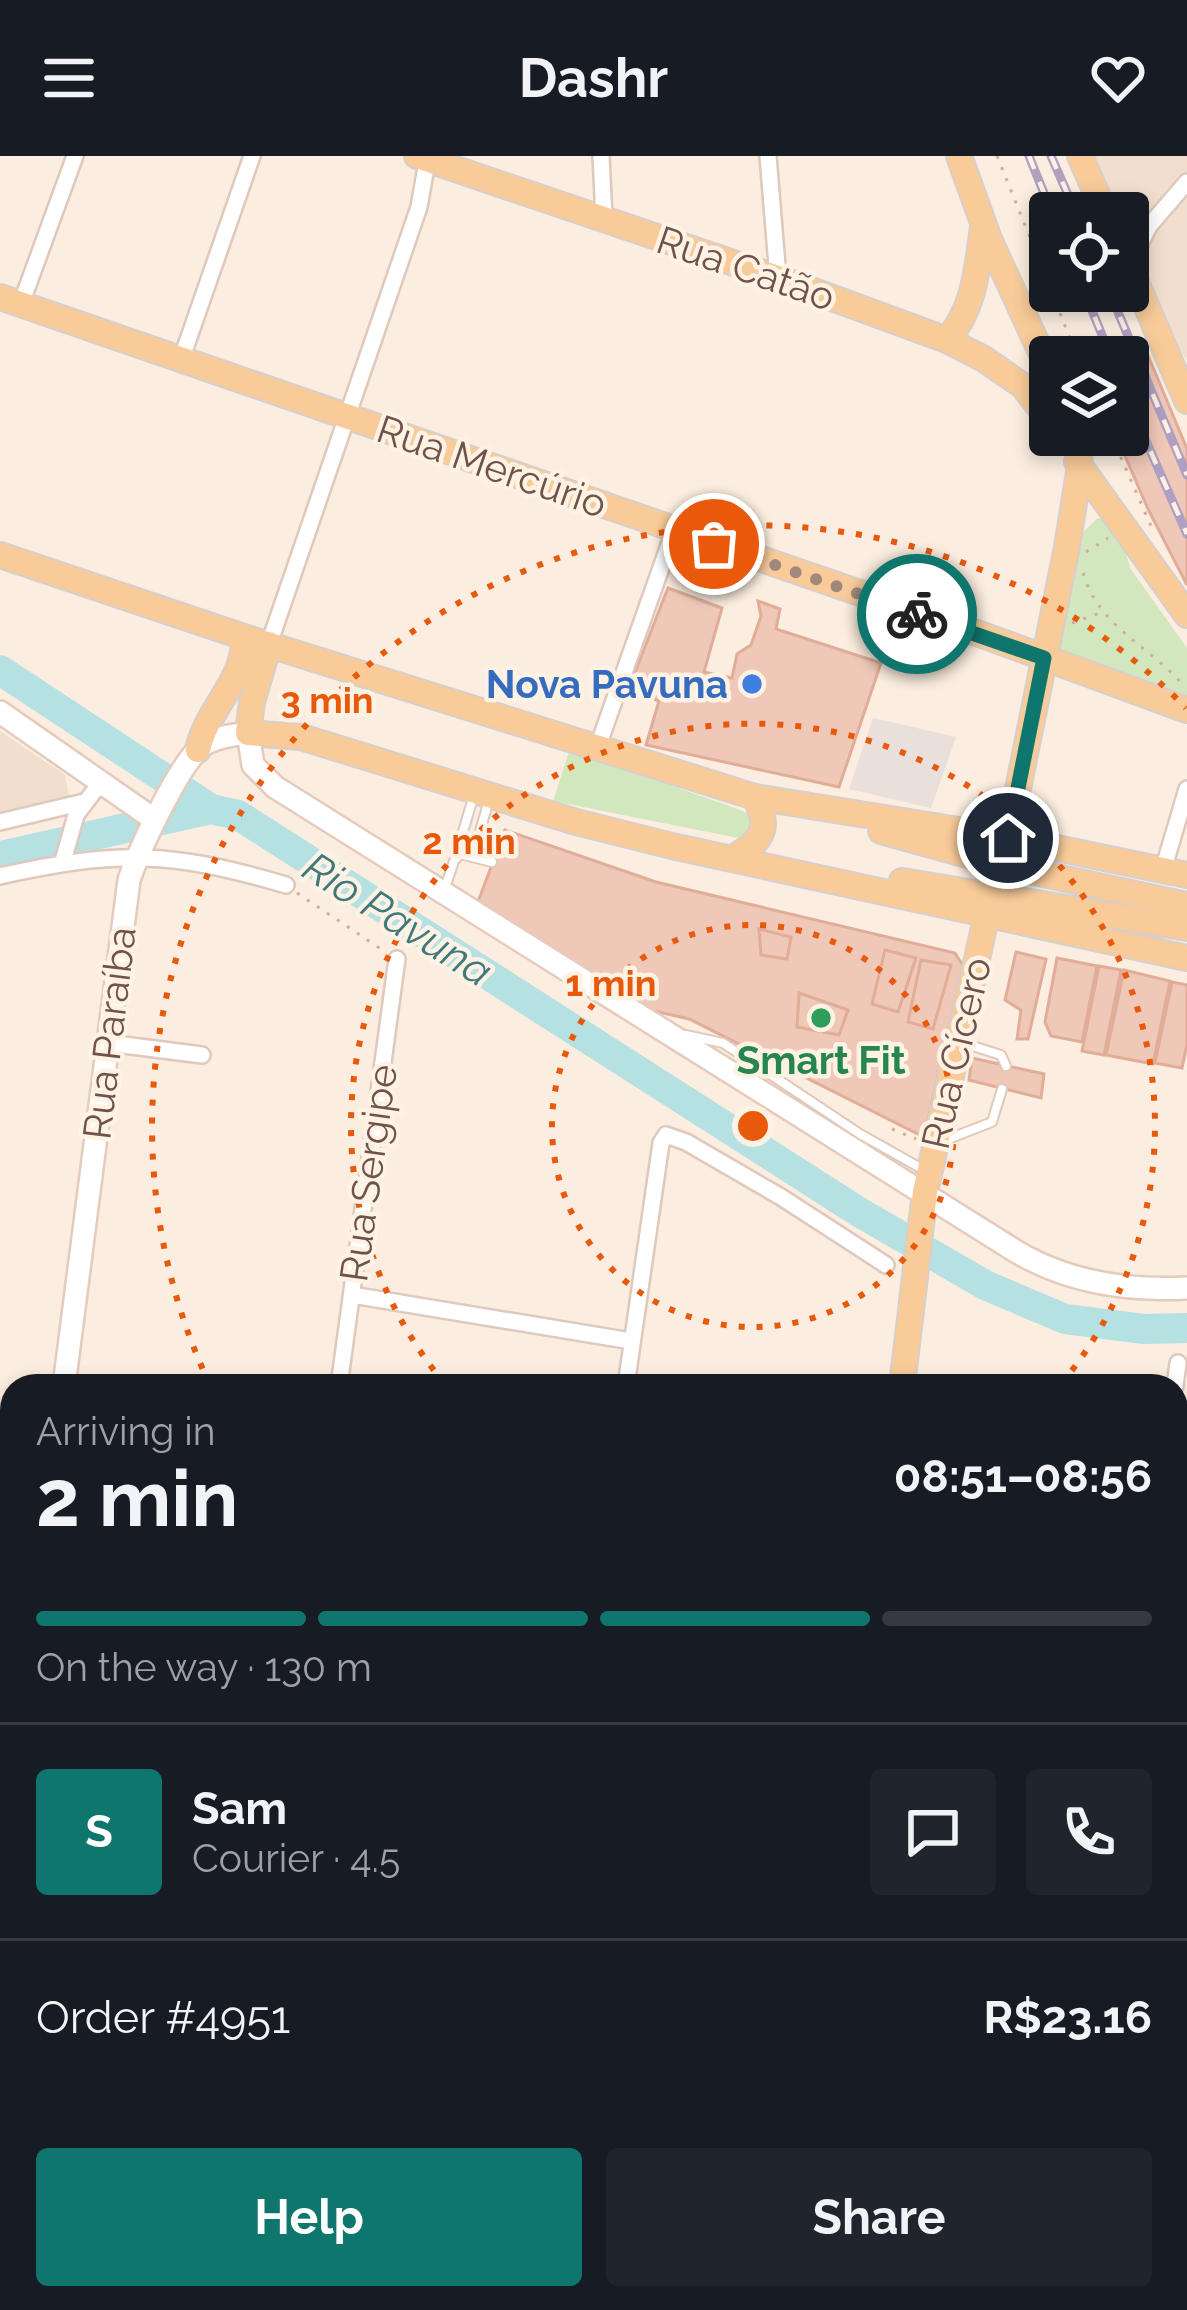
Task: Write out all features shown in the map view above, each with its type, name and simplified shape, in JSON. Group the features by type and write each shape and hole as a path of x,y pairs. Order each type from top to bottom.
{"main road":[{"path":"959,156 983,225 1034,336"},
{"path":"1080,156 1096,192"},
{"name":"Rua Catão","path":"424,157 946,340 984,358 1029,394"},
{"path":"946,340 971,301 983,225"},
{"name":"Rua Mercúrio","path":"10,301 1187,710"},
{"path":"1149,309 1184,386"},
{"path":"1073,456 1187,615"},
{"path":"1008,838 1053,618 1079,456"},
{"path":"0,555 244,637 755,797 1008,838 1175,872"},
{"path":"198,750 202,732 241,660 244,637"},
{"path":"269,644 248,734 302,737 576,822 733,859 994,905 1187,928"},
{"path":"733,859 757,844 764,833 764,815 755,797"},
{"path":"805,805 1010,868 1187,905"},
{"path":"994,905 1187,958"},
{"name":"Rua Cícero","path":"903,1374 925,1192 994,905"}],"street":[{"path":"10,301 75,156"},
{"path":"181,360 252,156"},
{"path":"601,156 604,218"},
{"path":"768,156 778,278"},
{"path":"269,644 419,207 424,157"},
{"path":"1149,226 1187,182"},
{"path":"597,749 674,530"},
{"path":"0,712 154,815"},
{"path":"198,750 214,740 248,734 253,765 275,787 1017,1252 1058,1272 1124,1286 1187,1288"},
{"name":"Rua Paraíba","path":"66,1374 123,911 154,815 198,750"},
{"path":"64,857 80,809 101,782"},
{"path":"1175,872 1187,789"},
{"path":"0,822 80,809"},
{"path":"0,876 64,857 138,855 229,868 286,885"},
{"name":"Rua Sergipe","path":"341,1374 397,959"},
{"path":"108,1043 202,1055"},
{"path":"628,1374 661,1143 666,1135 781,1197 886,1265"},
{"path":"352,1295 632,1342"},
{"path":"1177,1374 1178,1363"}],"lane":[{"path":"483,793 480,831 484,840 499,846"},
{"path":"483,793 460,842 468,853 492,862"},
{"path":"443,893 456,857 468,853"},
{"path":"959,1042 1000,1055 1006,1066"},
{"path":"936,1144 992,1123 1002,1089"}],"path":[{"path":"997,156 1029,235"},
{"path":"1121,456 1151,526"},
{"path":"1111,535 1087,553 1083,563 1087,588 1100,613 1155,656 1187,690"},
{"path":"1053,618 1072,623 1100,613"},
{"path":"286,885 397,959"}],"shaded area":[{"path":"1095,156 1187,156 1187,359 1177,349 1149,283 1149,192 1110,192"},
{"path":"873,718 956,737 931,808 849,789"},
{"path":"0,731 65,775 69,796 0,812"}],"green space":[{"path":"1098,518 1124,546 1130,568 1187,648 1187,699 1051,656 1083,532"},
{"path":"570,749 758,818 748,840 553,801"}],"building":[{"path":"1149,358 1187,449 1187,585 1125,456 1149,456"},
{"name":"Nova Pavuna","path":"668,588 722,608 704,672 732,678 737,654 751,645 761,616 758,601 780,609 776,629 881,663 839,787 646,745 659,701 628,690"},
{"path":"505,830 656,882 955,953 963,966 924,1137 689,1019 641,1008 478,902"},
{"path":"759,929 791,937 787,959 761,955"},
{"path":"885,950 916,958 898,1012 872,1004"},
{"path":"1016,952 1046,959 1028,1039 1017,1039 1021,1010 1005,1000"},
{"path":"1057,958 1097,966 1082,1042 1051,1036 1045,1022"},
{"path":"921,960 951,965 933,1029 908,1022"},
{"path":"1099,966 1121,970 1104,1055 1082,1051"},
{"path":"1124,970 1170,981 1153,1064 1106,1055"},
{"path":"1172,982 1187,985 1182,1068 1155,1063"},
{"name":"Smart Fit","path":"799,993 848,1010 839,1035 797,1027"},
{"path":"972,1058 1044,1074 1041,1098 969,1080"}],"waterway":[{"name":"Rio Pavuna","path":"0,670 211,809 238,815 859,1212 985,1285 1065,1319 1144,1329 1187,1328"},
{"path":"0,856 211,809"}],"railway":[{"path":"1029,156 1044,192"},
{"path":"1051,156 1067,192"},
{"path":"1093,312 1102,336"},
{"path":"1118,312 1187,475"},
{"path":"1149,448 1187,534"}],"way so far":[{"path":"714,544 917,614"}],"place":[{"name":"Nova Pavuna","path":"752,684"},
{"name":"Smart Fit","path":"821,1018"}],"route":[{"path":"917,614 1044,658 1008,838"}]}
